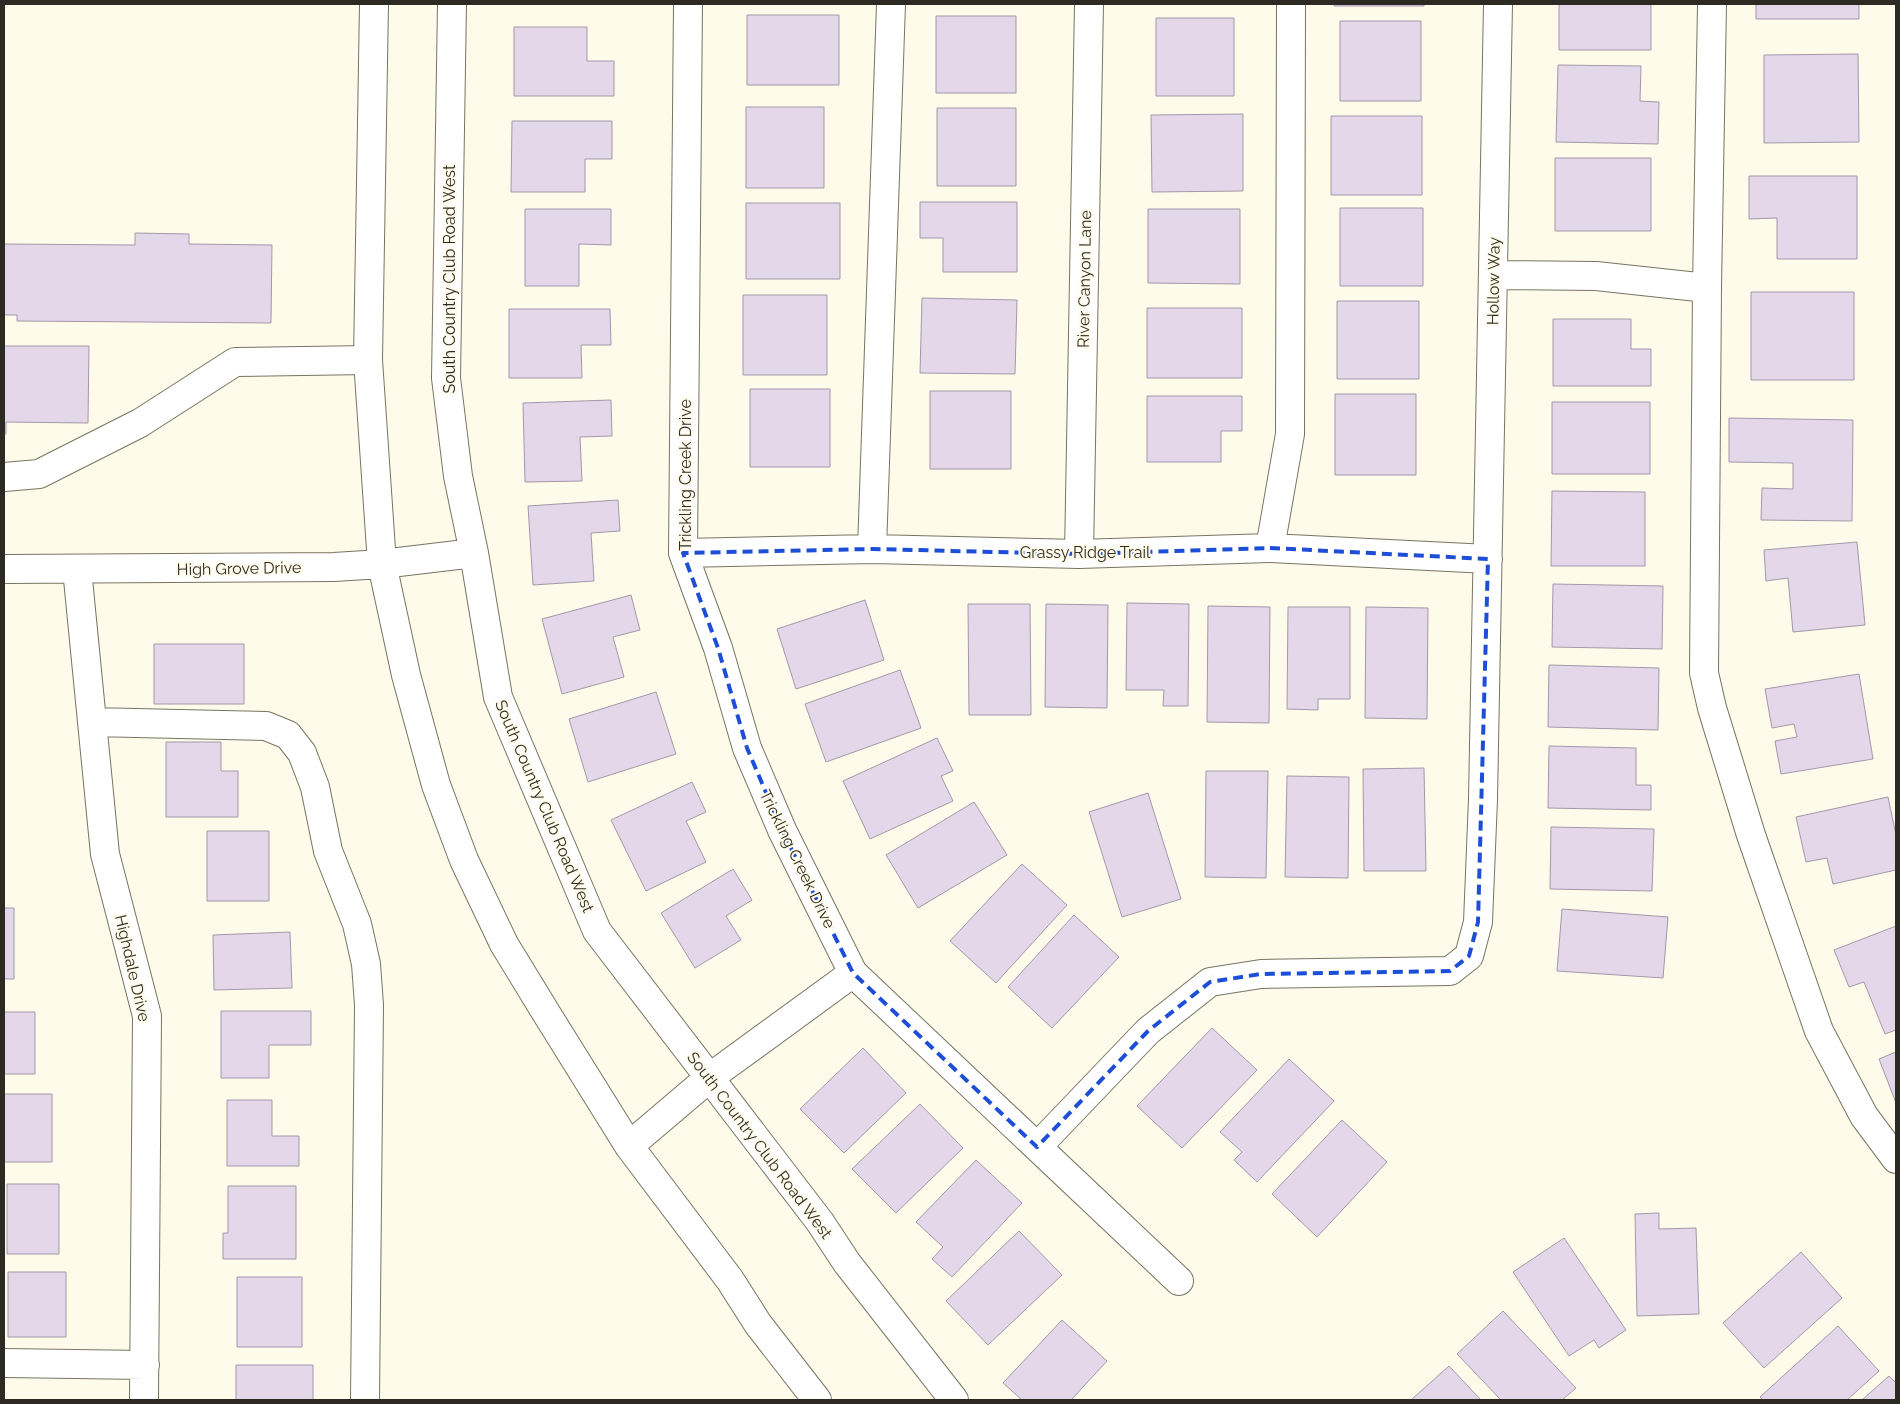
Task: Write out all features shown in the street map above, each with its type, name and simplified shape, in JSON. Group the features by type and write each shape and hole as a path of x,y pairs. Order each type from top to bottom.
{"street":[{"path":"374,4 368,360 382,564 406,675 431,767 464,860 504,944 630,1146 730,1280 758,1324 817,1400"},
{"name":"South Country Club Road West","path":"452,4 446,378 458,476 474,553 498,697 598,931 820,1222 847,1263 954,1400"},
{"name":"Trickling Creek Drive","path":"688,4 683,553 718,648 747,748 782,830 853,973"},
{"path":"872,549 891,4"},
{"name":"River Canyon Lane","path":"1079,554 1089,4"},
{"path":"1270,548 1290,434 1291,4"},
{"name":"Hollow Way","path":"1037,1147 1148,1031 1210,982 1261,974 1450,971 1469,956 1478,922 1488,559 1498,4"},
{"path":"1712,4 1707,288 1704,672 1752,835 1819,1031 1864,1116 1896,1159"},
{"path":"1493,275 1596,276 1707,288"},
{"path":"4,477 38,474 140,423 235,362 368,360"},
{"name":"Grassy Ridge Trail","path":"683,553 872,549 1079,554 1270,548 1488,559"},
{"name":"High Grove Drive","path":"4,569 334,567 382,564 474,553"},
{"name":"Highdale Drive","path":"77,569 105,854 147,1016 144,1400"},
{"path":"92,722 266,726 288,735 302,753 315,788 328,851 357,924 366,964 369,1005 365,1400"},
{"path":"630,1146 709,1078 853,973 1178,1281"},
{"path":"4,1363 144,1365"}],"highlighted area":[{"path":"1270,548 1488,559 1478,922 1469,956 1450,971 1261,974 1210,982 1148,1031 1037,1147 853,973 782,830 747,748 718,648 683,553 872,549 1079,554"}],"building":[{"path":"1334,4 1424,4 1424,6 1334,6"},
{"path":"1559,4 1651,4 1651,50 1559,50"},
{"path":"1756,4 1859,4 1859,19 1756,19"},
{"path":"747,15 839,15 839,85 747,85"},
{"path":"936,16 1016,16 1016,93 936,93"},
{"path":"1156,18 1234,18 1234,96 1156,96"},
{"path":"1340,21 1421,21 1421,101 1340,101"},
{"path":"514,27 587,27 587,61 614,61 614,96 514,96"},
{"path":"1858,54 1859,142 1764,143 1764,55"},
{"path":"1558,65 1641,66 1640,101 1659,102 1658,144 1556,142"},
{"path":"746,107 824,107 824,188 746,188"},
{"path":"937,108 1016,108 1016,186 937,186"},
{"path":"1243,114 1243,191 1152,192 1151,115"},
{"path":"1331,116 1422,116 1422,195 1331,195"},
{"path":"512,121 612,121 612,159 585,159 585,192 511,192"},
{"path":"1555,158 1651,158 1651,231 1555,231"},
{"path":"1749,176 1857,176 1857,259 1777,259 1777,218 1749,219"},
{"path":"920,202 1017,202 1017,272 943,272 943,238 920,238"},
{"path":"746,203 840,203 840,279 746,279"},
{"path":"1340,208 1423,208 1423,286 1340,286"},
{"path":"525,209 611,209 611,245 579,244 579,286 525,286"},
{"path":"1148,209 1240,209 1240,284 1148,283"},
{"path":"135,233 189,234 189,244 272,245 271,323 17,321 17,315 4,315 4,244 135,245"},
{"path":"1751,292 1854,292 1854,380 1751,380"},
{"path":"743,295 827,295 827,375 743,375"},
{"path":"922,298 1017,300 1015,374 920,373"},
{"path":"1337,301 1419,301 1419,379 1337,379"},
{"path":"1147,308 1242,308 1242,378 1147,378"},
{"path":"509,309 610,309 611,345 581,345 582,378 509,378"},
{"path":"1553,319 1631,319 1631,349 1651,349 1651,386 1553,386"},
{"path":"4,346 89,346 88,423 6,422 6,434 4,434"},
{"path":"750,389 830,389 830,467 750,467"},
{"path":"930,391 1011,391 1011,469 930,469"},
{"path":"1335,394 1416,394 1416,475 1335,475"},
{"path":"1147,396 1242,396 1242,431 1221,431 1221,462 1147,462"},
{"path":"611,400 612,436 580,437 582,481 525,482 523,403"},
{"path":"1552,402 1650,402 1650,474 1552,474"},
{"path":"1729,418 1853,420 1852,521 1761,520 1762,488 1793,489 1793,463 1729,462"},
{"path":"1552,491 1645,492 1645,566 1551,566"},
{"path":"618,500 620,531 591,533 594,581 533,585 528,506"},
{"path":"1857,542 1865,625 1793,632 1788,578 1766,581 1764,550"},
{"path":"1553,584 1663,586 1662,649 1552,647"},
{"path":"631,595 640,630 613,637 624,677 562,694 542,619"},
{"path":"865,600 884,660 796,689 777,629"},
{"path":"1127,603 1189,604 1188,706 1163,706 1164,690 1126,690"},
{"path":"968,604 1030,604 1031,715 969,715"},
{"path":"1046,604 1108,605 1107,708 1045,707"},
{"path":"1208,606 1270,607 1269,723 1207,722"},
{"path":"1288,607 1350,607 1350,699 1318,699 1318,710 1287,709"},
{"path":"1366,607 1428,608 1427,719 1365,718"},
{"path":"154,644 244,644 244,704 154,704"},
{"path":"1549,665 1659,668 1658,730 1548,727"},
{"path":"900,670 921,728 826,762 805,704"},
{"path":"1859,674 1873,759 1781,774 1775,741 1797,737 1794,724 1772,728 1765,689"},
{"path":"656,692 676,754 588,782 569,719"},
{"path":"937,738 953,771 941,776 953,801 870,839 843,781"},
{"path":"166,742 221,742 221,771 238,771 238,817 166,817"},
{"path":"1549,746 1636,748 1636,785 1651,785 1651,810 1548,808"},
{"path":"1424,768 1426,871 1364,871 1363,769"},
{"path":"1206,771 1268,771 1266,878 1205,877"},
{"path":"1287,776 1349,777 1348,878 1285,877"},
{"path":"692,782 706,812 686,821 706,862 646,891 611,820"},
{"path":"1148,793 1181,899 1122,917 1089,812"},
{"path":"1888,797 1896,835 1896,870 1833,884 1827,858 1806,862 1796,817"},
{"path":"974,802 1007,855 918,908 886,855"},
{"path":"1551,827 1654,829 1652,891 1550,889"},
{"path":"207,831 269,831 269,901 207,901"},
{"path":"1022,864 1067,905 996,983 950,941"},
{"path":"733,869 752,900 726,916 741,940 695,968 661,913"},
{"path":"4,908 14,908 14,979 4,979"},
{"path":"1562,909 1668,917 1663,978 1557,971"},
{"path":"1074,915 1119,957 1052,1028 1008,987"},
{"path":"1896,926 1896,1030 1885,1034 1864,982 1849,987 1834,950"},
{"path":"290,932 292,988 214,990 213,935"},
{"path":"221,1011 311,1011 311,1045 269,1045 269,1078 221,1078"},
{"path":"4,1012 35,1012 35,1074 4,1074"},
{"path":"1212,1028 1257,1070 1182,1148 1137,1106"},
{"path":"863,1048 906,1093 844,1153 800,1109"},
{"path":"1896,1052 1896,1103 1879,1059"},
{"path":"1289,1059 1334,1101 1257,1182 1234,1160 1242,1152 1220,1132"},
{"path":"4,1094 52,1094 52,1162 4,1162"},
{"path":"227,1100 272,1100 272,1136 299,1136 299,1166 227,1166"},
{"path":"920,1104 963,1148 896,1213 852,1169"},
{"path":"1342,1120 1387,1162 1317,1237 1272,1194"},
{"path":"976,1160 1022,1203 952,1277 932,1259 943,1247 916,1222"},
{"path":"7,1184 59,1184 59,1254 7,1254"},
{"path":"228,1186 296,1186 296,1259 223,1259 223,1233 228,1233"},
{"path":"1659,1213 1659,1229 1696,1228 1699,1314 1637,1316 1635,1214"},
{"path":"1019,1231 1062,1275 988,1345 946,1301"},
{"path":"1564,1238 1626,1330 1599,1348 1594,1340 1569,1356 1513,1272"},
{"path":"1801,1252 1842,1298 1764,1368 1723,1323"},
{"path":"8,1272 66,1272 66,1337 8,1337"},
{"path":"237,1277 302,1277 302,1347 237,1347"},
{"path":"1503,1311 1576,1388 1562,1400 1501,1400 1457,1354"},
{"path":"1062,1320 1107,1361 1071,1400 1022,1400 1003,1383"},
{"path":"1838,1326 1879,1371 1847,1400 1763,1400 1760,1397"},
{"path":"236,1365 313,1365 313,1400 236,1400"},
{"path":"1449,1366 1481,1400 1411,1400"},
{"path":"1889,1376 1896,1383 1896,1400 1862,1400"}]}
